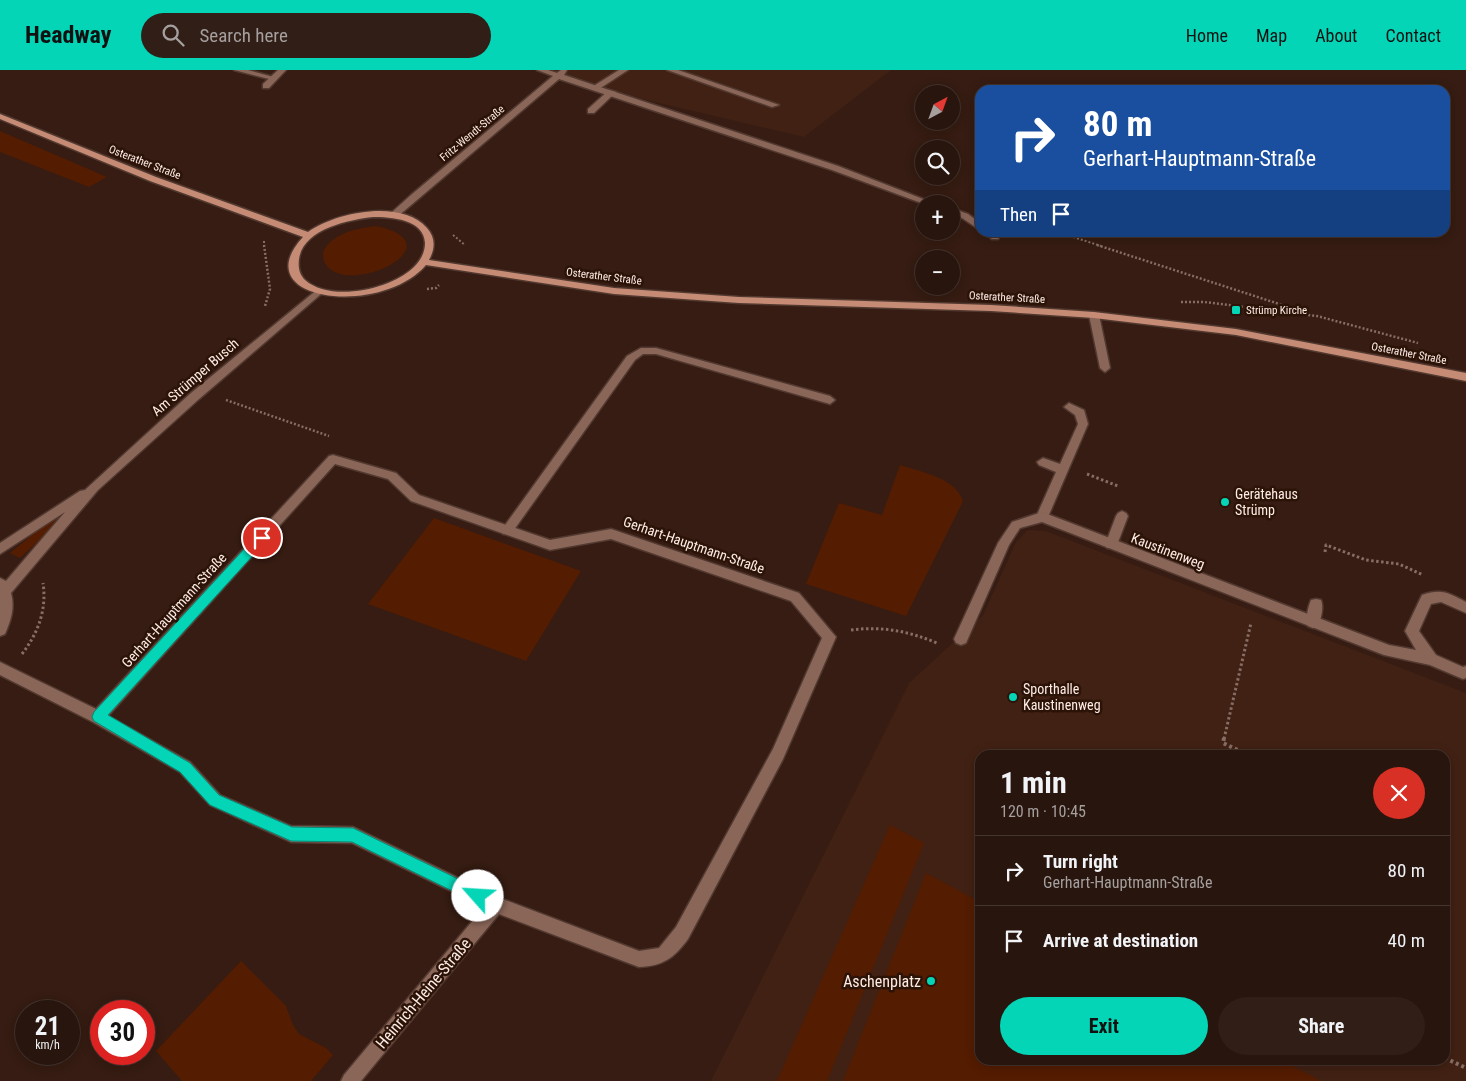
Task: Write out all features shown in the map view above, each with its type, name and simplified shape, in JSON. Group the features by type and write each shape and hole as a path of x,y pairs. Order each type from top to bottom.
{"main road":[{"name":"Osterather Straße","path":"0,116 152,179 310,236"},
{"path":"373,214 394,215 411,220 423,227 430,238 430,249 424,262 411,275 390,286 370,292 342,295 318,292 303,284 294,273 292,261 298,248 310,236 328,224 350,217 373,214"},
{"name":"Osterather Straße","path":"424,262 614,292 739,300 990,308 1094,315 1236,332 1466,377"}],"street":[{"path":"238,70 273,78"},
{"path":"266,86 282,70"},
{"path":"541,70 563,72 596,87 835,168 915,198"},
{"path":"596,87 624,70"},
{"path":"671,70 775,105"},
{"name":"Fritz-Wendt-Straße","path":"394,215 563,72"},
{"path":"591,110 612,92"},
{"path":"960,214 975,223"},
{"name":"Am Strümper Busch","path":"2,587 94,487 195,396 318,292"},
{"path":"1094,315 1105,368"},
{"path":"507,531 632,358 641,351 656,352 830,400"},
{"path":"961,640 1004,543 1016,525 1042,517 1083,424 1080,413 1068,407"},
{"name":"Gerhart-Hauptmann-Straße","path":"98,717 333,459 392,476 416,498 550,545 610,534 795,597 829,637"},
{"path":"1043,462 1064,467"},
{"name":"Am Strümper Busch","path":"0,549 94,487"},
{"path":"1111,545 1122,516"},
{"name":"Kaustinenweg","path":"1042,517 1389,651 1431,659 1463,674 1466,672"},
{"path":"0,630 8,605 2,587"},
{"path":"1442,596 1466,608"},
{"name":"Kaustinenweg","path":"1431,659 1418,643 1412,631 1427,599 1442,596"},
{"path":"1313,622 1316,604"},
{"path":"0,668 98,717 185,767 214,800 291,834 353,835 496,905 639,959 657,959 671,948 682,932 778,754 829,637"},
{"name":"Heinrich-Heine-Straße","path":"350,1081 496,905"}],"path":[{"path":"1073,237 1264,301 1317,316"},
{"path":"224,399 329,435 333,459"},
{"path":"1064,467 1118,486"},
{"path":"1325,552 1326,546 1366,560 1399,564 1435,580 1442,596"},
{"path":"1237,750 1223,744 1256,601"},
{"path":"829,637 848,630 893,628 942,646"},
{"path":"1450,1060 1466,1068"}],"shaded area":[{"path":"537,70 891,70 804,137 612,92 560,75"},
{"path":"0,131 107,177 89,187 0,152"},
{"path":"376,226 396,232 405,240 406,249 401,257 390,265 361,275 346,275 333,271 324,262 324,251 333,240 348,232"},
{"path":"900,465 946,481 959,493 963,501 906,616 806,584 839,503 882,515"},
{"path":"54,517 61,520 20,558 10,553"},
{"path":"434,518 581,571 526,661 368,604"},
{"path":"1028,530 1046,531 1466,693 1466,1081 711,1081 909,683 983,615 1016,542"},
{"path":"890,825 924,843 827,1081 777,1081"},
{"name":"Aschenplatz","path":"926,873 975,899 975,1065 1291,1065 1321,1081 843,1081"},
{"path":"241,961 286,1006 293,1025 299,1034 326,1048 333,1055 311,1081 182,1081 156,1051"}],"place":[{"name":"Strümp Kirche","path":"1236,310"},
{"name":"Gerätehaus Strümp","path":"1225,502"},
{"name":"Sporthalle Kaustinenweg","path":"1013,697"},
{"name":"Aschenplatz","path":"931,981"}],"route":[{"path":"262,538 98,717 185,767 214,800 291,834 353,835 478,896"}]}
